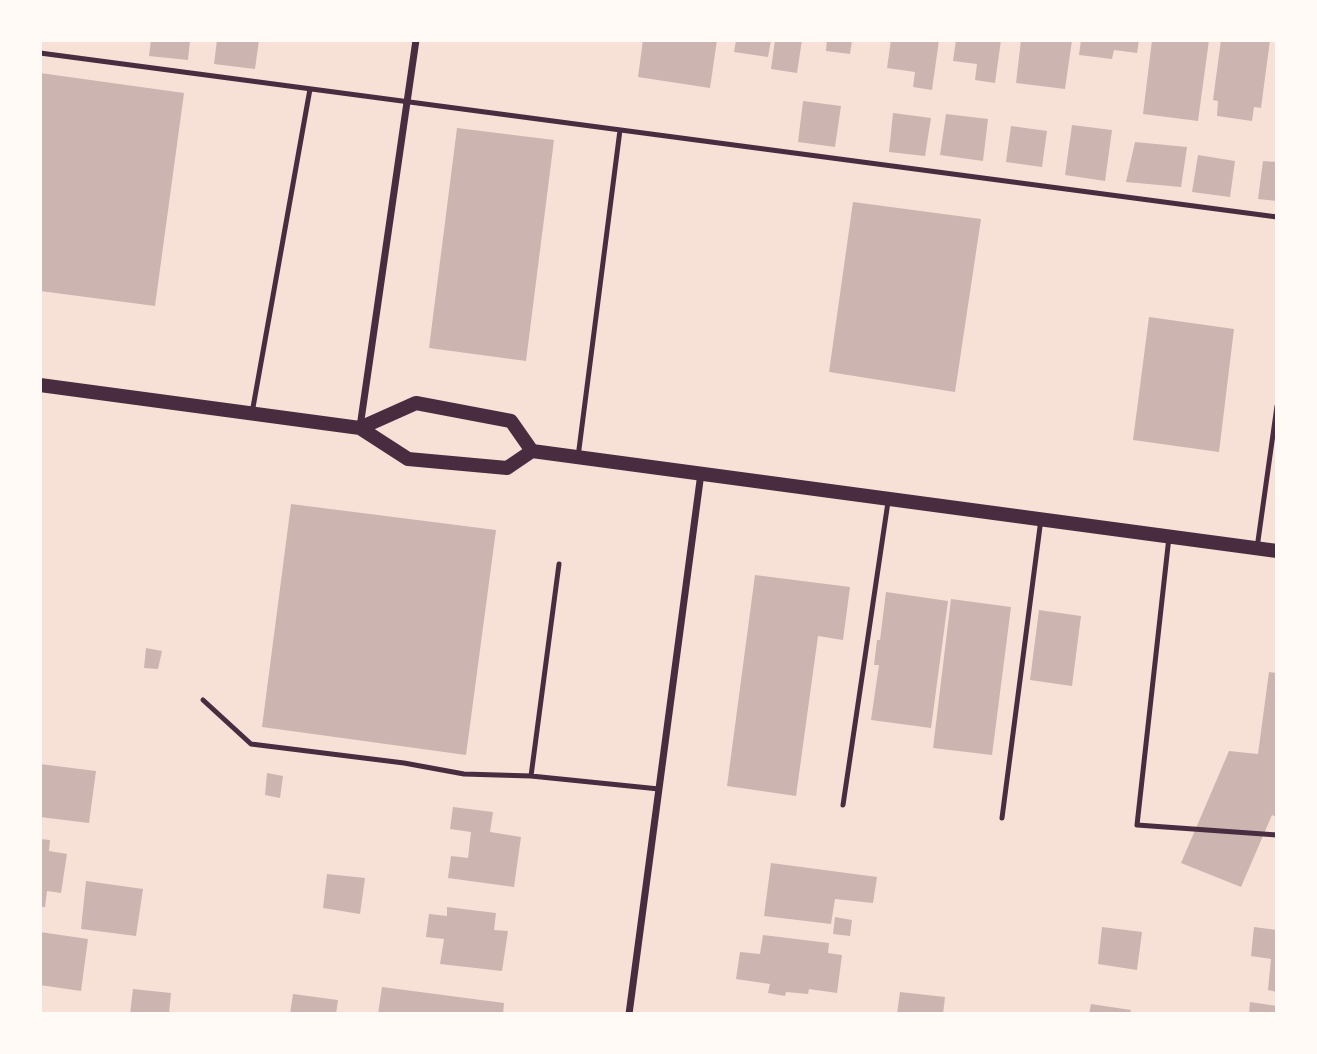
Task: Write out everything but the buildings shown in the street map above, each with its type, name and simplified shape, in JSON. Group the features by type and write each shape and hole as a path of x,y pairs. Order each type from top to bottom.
{"main road":[{"path":"40,385 360,428 408,459 507,468 532,451 1277,551"},
{"path":"360,428 416,403 511,421 532,451"}],"street":[{"path":"360,428 415,40"},
{"path":"629,1014 701,474"}],"lane":[{"path":"40,53 1277,217"},
{"path":"252,413 310,89"},
{"path":"578,457 620,130"},
{"path":"1257,549 1277,405"},
{"path":"843,805 888,499"},
{"path":"1002,818 1041,519"},
{"path":"1169,537 1138,825 1277,835"},
{"path":"531,776 559,564"},
{"path":"204,700 251,744 404,763 464,774 531,776 659,789"}]}
